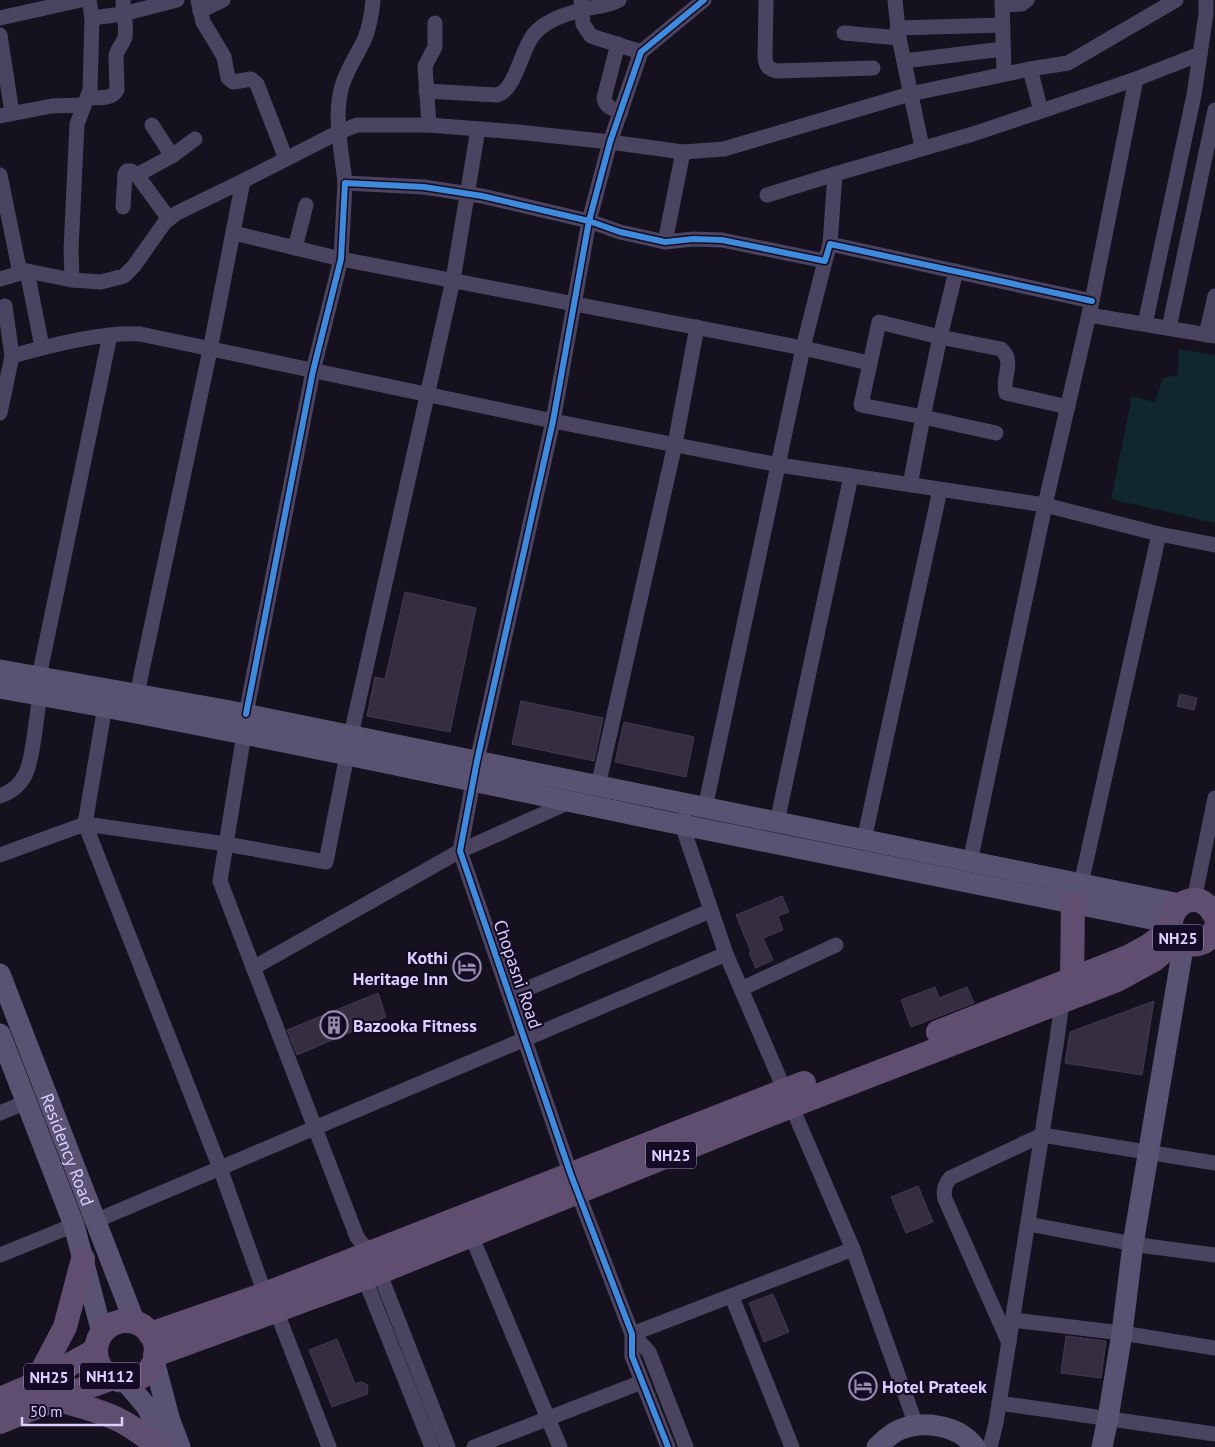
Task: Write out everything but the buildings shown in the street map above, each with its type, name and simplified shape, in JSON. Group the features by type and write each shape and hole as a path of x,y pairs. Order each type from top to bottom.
{"main road":[{"path":"0,670 40,686 105,706 245,724 474,771 598,786 970,862 1077,894"},
{"path":"0,688 40,686 137,694 245,724"},
{"path":"474,771 572,801 682,825 1077,894 1197,922 1148,1153 1133,1244 1122,1333 1102,1447"},
{"path":"1072,980 1077,894"},
{"name":"NH25","path":"149,1343 271,1302 366,1260 575,1183 787,1099 1072,980 1197,922"},
{"name":"NH25","path":"787,1099 1062,1002 1117,980 1139,970 1154,960 1197,922"},
{"name":"Residency Road","path":"0,974 95,1220 149,1343 170,1421 180,1447"},
{"name":"Residency Road","path":"2,1047 26,1102 74,1225 83,1259 99,1342"},
{"name":"NH25","path":"366,1260 471,1234 575,1183"},
{"path":"35,1384 65,1327 83,1259"},
{"path":"99,1342 109,1327 117,1323 126,1322 149,1343"},
{"name":"NH25","path":"0,1399 35,1384 99,1342"},
{"name":"NH112","path":"99,1342 97,1358 101,1366 119,1379 140,1378 151,1368 149,1343"},
{"path":"119,1379 147,1407 165,1447"},
{"name":"NH25","path":"0,1422 56,1399 119,1379"},
{"path":"56,1399 102,1412 122,1421 159,1447"},
{"path":"877,1447 895,1432 916,1425 939,1426 961,1434 975,1447"}],"street":[{"path":"0,18 81,0"},
{"path":"72,280 71,250 74,164 78,124 90,90 92,18 89,0"},
{"path":"92,18 123,7 177,0"},
{"path":"223,0 199,5 205,27 224,57 228,78 233,82 251,79 257,84 286,159"},
{"path":"373,0 372,19 365,39 346,73 341,88 339,132 345,183 341,259 313,371 245,724 220,881 366,1260 432,1447"},
{"path":"426,91 502,94 509,85 532,36 539,28 582,5 605,6 619,0"},
{"path":"582,5 583,24 591,36 641,52 704,0"},
{"path":"766,0 765,58 766,65 770,69 777,71 873,68"},
{"path":"896,0 898,33 922,147"},
{"path":"1004,74 1002,2 1022,4 1026,0"},
{"path":"0,279 23,272 72,280 101,282 124,276 134,266 165,222 177,213 244,182 339,132 357,125 429,125 478,129 610,142 683,152 724,149 910,94 1004,74 1068,63 1176,0"},
{"path":"1145,324 1194,95 1206,14 1206,0"},
{"path":"0,35 6,114 110,97 118,90 116,56 117,50 124,41 125,34 123,7"},
{"path":"429,125 425,66 435,47 435,23"},
{"path":"844,33 898,33 1003,25"},
{"path":"618,44 604,103 608,107 620,112"},
{"path":"904,61 1004,48"},
{"name":"Chopasni Road","path":"632,1334 575,1183 460,851 474,771 553,421 589,221 610,142 641,52"},
{"path":"767,195 922,147 973,134 1136,79 1200,54"},
{"path":"1030,69 1040,111"},
{"path":"970,862 1045,505 1091,308 1136,79"},
{"path":"1169,328 1215,110"},
{"path":"152,125 172,156"},
{"path":"0,855 85,824 226,844 326,862 349,745 452,280 478,129"},
{"path":"138,175 172,156 194,139"},
{"path":"665,242 683,152"},
{"path":"123,207 125,174 127,171 131,171 138,175 169,219"},
{"path":"835,174 830,244 803,348 778,464 696,806 682,825 726,954 853,1250 916,1425"},
{"path":"0,175 42,347"},
{"path":"137,694 244,182"},
{"path":"345,183 424,187 468,194 589,221 620,232 665,242 693,239 722,240 825,261"},
{"path":"295,248 306,205"},
{"path":"234,233 341,259 697,327 869,363"},
{"path":"830,244 956,271 1145,324 1211,336 1215,296"},
{"path":"910,485 940,337 956,271"},
{"path":"0,413 12,356 5,306"},
{"path":"996,433 861,405 879,322 1001,349 1009,360 1004,387 1006,393 1068,407"},
{"path":"598,786 675,444 697,327"},
{"path":"12,356 42,347 110,335 140,334 553,421 778,464 1045,505 1159,534 1215,545"},
{"path":"0,796 10,792 26,774 30,763 40,686 110,335"},
{"path":"777,822 851,476"},
{"path":"864,840 940,490"},
{"path":"1077,894 1159,534"},
{"path":"105,706 85,824 329,1447"},
{"path":"1197,922 1215,798"},
{"path":"253,968 460,851 572,801"},
{"path":"510,996 710,911"},
{"path":"741,989 836,945"},
{"path":"95,1220 726,954"},
{"path":"990,1447 1013,1320 1062,1002"},
{"path":"0,1113 26,1102"},
{"path":"1009,1343 944,1199 945,1184 950,1178 1042,1136 1215,1163"},
{"path":"1028,1224 1133,1244 1215,1255"},
{"path":"0,1255 74,1225"},
{"path":"471,1234 560,1447"},
{"path":"632,1334 853,1250"},
{"path":"366,1260 448,1447"},
{"path":"732,1297 792,1447"},
{"path":"1013,1320 1122,1333 1215,1348"},
{"path":"632,1334 632,1356 668,1447"},
{"path":"632,1334 649,1352 686,1447"},
{"path":"474,1447 642,1382"},
{"path":"999,1403 1108,1418 1214,1436"}],"green space":[{"path":"1179,349 1215,355 1215,523 1111,499 1132,396 1155,402 1163,378 1178,375"}],"cycle path":[{"path":"668,1447 632,1356 632,1334 571,1175 460,851 477,761 553,421 589,221 610,142 641,52 704,0"},
{"path":"246,714 313,371 341,259 345,183 424,187 482,196 589,221 620,232 665,242 693,239 722,240 825,261 830,244 1092,301"}],"place":[{"name":"Kothi Heritage Inn","path":"467,967"},
{"name":"Bazooka Fitness","path":"334,1025"},
{"name":"Hotel Prateek","path":"863,1386"}]}
